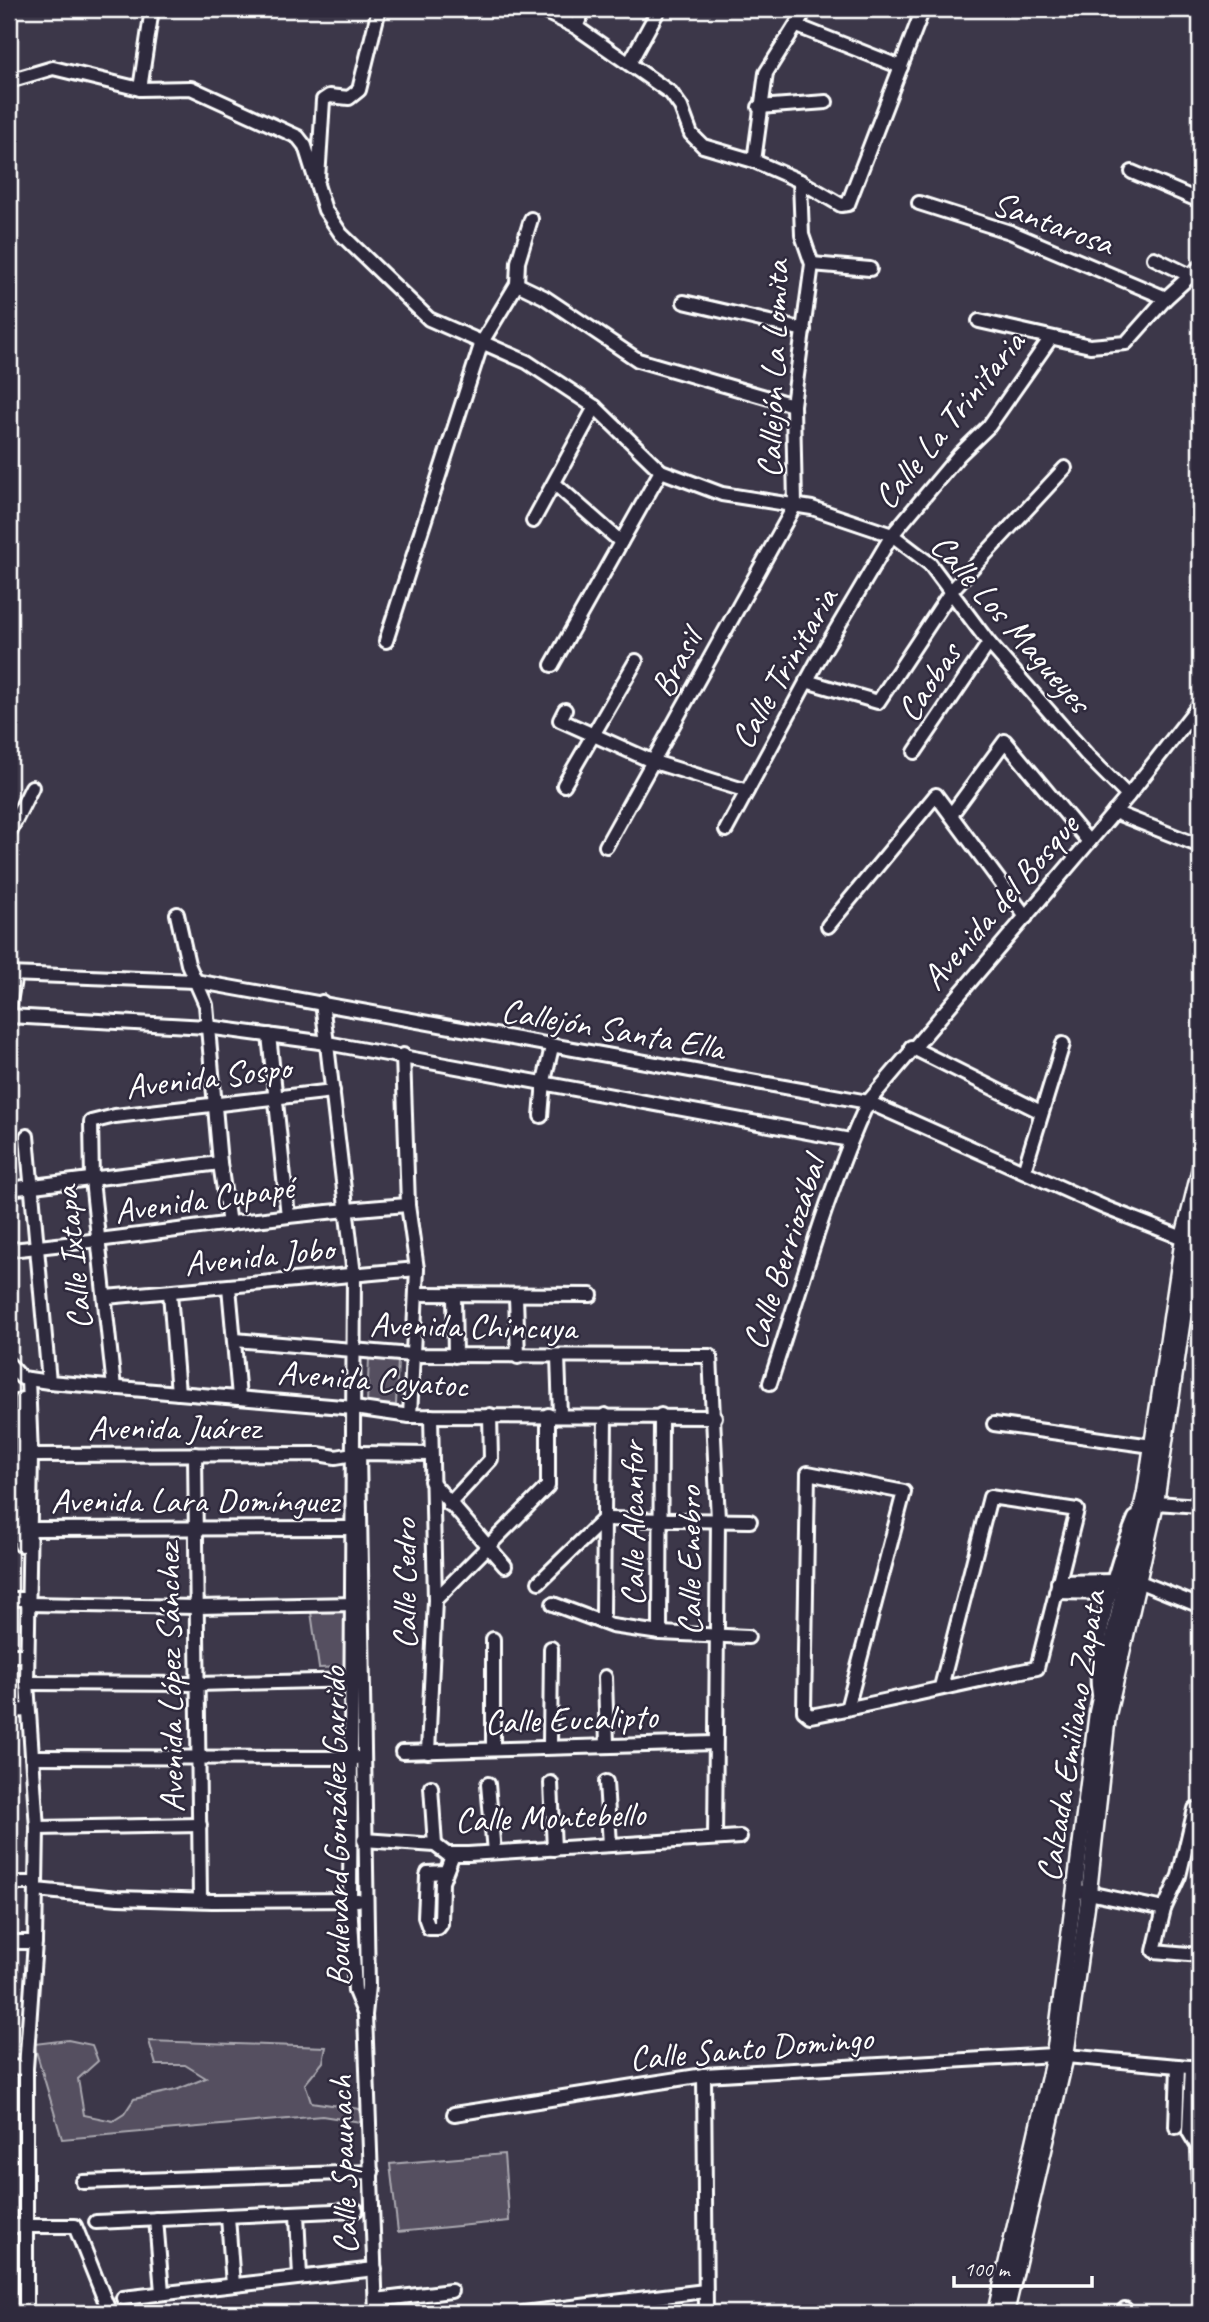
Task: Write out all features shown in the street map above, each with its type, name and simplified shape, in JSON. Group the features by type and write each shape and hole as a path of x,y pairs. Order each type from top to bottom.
{"main road":[{"name":"Calzada Emiliano Zapata","path":"995,2313 1060,2055 1108,1715 1140,1582 1192,1245 1200,1168"},
{"name":"Calzada Emiliano Zapata","path":"1082,1891 1100,1699 1151,1497 1152,1446 1183,1238 1198,1202"},
{"name":"Calzada Emiliano Zapata","path":"1006,2313 1038,2148"}],"street":[{"path":"140,89 152,9"},
{"path":"317,191 323,100 329,96 349,98 359,90 379,9"},
{"path":"539,9 576,27 671,93 681,107 691,134 703,146 754,161 800,181 841,205 848,204 923,9"},
{"path":"576,27 584,9"},
{"path":"630,62 659,9"},
{"path":"754,161 759,107 766,73 806,9"},
{"path":"797,26 901,67"},
{"name":"Calle Los Magueyes","path":"9,81 53,68 140,89 191,88 205,91 298,136 304,146 317,191 341,234 429,319 527,362 595,407 661,471 722,494 795,505 844,517 892,535 930,564 989,643 1087,755 1128,796"},
{"path":"759,107 826,102"},
{"path":"1132,172 1200,201"},
{"name":"Callejón La Lomita","path":"795,505 793,405 812,264 802,235 800,181"},
{"name":"Santarosa","path":"919,203 1010,232 1166,298"},
{"path":"386,641 482,342 517,284 519,262 531,219"},
{"path":"1154,258 1196,272"},
{"path":"812,264 870,269"},
{"path":"979,321 1090,346 1126,343 1166,298 1196,272"},
{"path":"517,284 553,303 639,360 793,405"},
{"path":"684,302 804,330"},
{"name":"Calle La Trinitaria","path":"892,535 959,455 989,426 1050,339"},
{"path":"533,521 595,407"},
{"path":"806,681 878,702 952,590 1065,468"},
{"path":"552,665 661,471"},
{"path":"555,484 621,542"},
{"name":"Brasil","path":"606,846 795,505"},
{"name":"Calle Trinitaria","path":"726,830 806,681 892,535"},
{"name":"Caobas","path":"915,752 989,643"},
{"path":"564,785 636,661"},
{"name":"Avenida del Bosque","path":"850,1140 868,1102 911,1047 1128,796 1200,704"},
{"path":"565,710 561,720 592,735 654,762 747,791"},
{"path":"951,815 1005,741 1089,842"},
{"path":"9,833 32,787"},
{"path":"828,926 936,795 1026,917"},
{"path":"1114,812 1200,846"},
{"path":"177,914 188,964 206,1005 220,1163 229,1224"},
{"path":"9,1008 12,974"},
{"name":"Callejón Santa Ella","path":"12,974 195,981 868,1102 1183,1238"},
{"name":"Boulevard González Garrido","path":"322,1002 354,1275 352,1451 356,1528 357,1758 350,1900 355,1991 365,2015"},
{"path":"9,1016 207,1027 327,1043 544,1081 850,1140"},
{"path":"270,1035 288,1216"},
{"path":"1024,1171 1063,1044"},
{"path":"541,1116 544,1081 552,1047"},
{"path":"911,1047 1041,1112"},
{"path":"403,1055 408,1205 417,1269 410,1416"},
{"name":"Avenida Sospo","path":"91,1122 115,1116 215,1103 333,1091"},
{"name":"Calle Ixtapa","path":"91,1122 92,1180 101,1241 114,1388"},
{"path":"27,1136 49,1382"},
{"name":"Calle Berriozábal","path":"770,1383 850,1140"},
{"path":"9,1189 220,1163"},
{"name":"Avenida Cupapé","path":"9,1250 101,1241 348,1209 408,1205"},
{"name":"Avenida Jobo","path":"106,1297 417,1269"},
{"path":"229,1287 239,1397"},
{"path":"170,1293 178,1393"},
{"path":"416,1294 591,1295"},
{"path":"454,1295 455,1356"},
{"path":"516,1296 518,1357"},
{"name":"Avenida Chincuya","path":"235,1340 412,1355 710,1356"},
{"path":"435,1600 548,1486 558,1356"},
{"name":"Calle Enebro","path":"710,1356 718,1519 715,1838"},
{"path":"9,1364 25,1378 30,1455 20,1536"},
{"path":"25,1378 15,1423 15,1481 28,1599 28,1710 37,1828 35,1942 26,2067 26,2313"},
{"name":"Avenida Coyatoc","path":"25,1378 354,1408 410,1416 715,1417"},
{"path":"449,1504 491,1459 490,1415"},
{"path":"603,1614 605,1415"},
{"name":"Calle Alcanfor","path":"660,1415 660,1633"},
{"name":"Calle Cedro","path":"428,1752 435,1600 431,1416"},
{"path":"994,1424 1152,1446"},
{"name":"Avenida Juárez","path":"30,1455 318,1454 335,1449 431,1454"},
{"name":"Avenida López Sánchez","path":"195,1454 200,1900"},
{"path":"847,1709 904,1492 808,1473 804,1711 810,1716 847,1709 942,1687 1037,1668 1077,1510 990,1497 942,1687"},
{"path":"431,1480 505,1566"},
{"path":"1100,1699 1095,1670 1120,1554 1151,1497 1200,1506"},
{"path":"539,1582 604,1519 750,1521"},
{"name":"Avenida Lara Domínguez","path":"20,1536 196,1529 356,1528"},
{"path":"1140,1582 1200,1606"},
{"path":"1057,1587 1113,1587"},
{"path":"9,1599 197,1607 357,1604"},
{"path":"553,1604 612,1626 660,1633 748,1637"},
{"path":"493,1748 494,1639"},
{"path":"550,1746 551,1648"},
{"path":"9,1655 27,1655"},
{"path":"605,1677 607,1745"},
{"path":"27,1683 198,1684 357,1680"},
{"path":"9,1711 28,1710"},
{"name":"Calle Eucalipto","path":"402,1752 715,1743"},
{"path":"32,1757 357,1758"},
{"name":"Boulevard González Garrido","path":"357,1758 364,1840 368,1986 365,2015"},
{"path":"606,1782 610,1844"},
{"path":"551,1783 554,1849"},
{"path":"488,1784 494,1852"},
{"path":"431,1787 435,1845"},
{"path":"1195,1809 1179,1876 1164,1909 1154,1951 1200,1955"},
{"path":"37,1828 200,1825"},
{"name":"Calle Montebello","path":"364,1840 435,1845 453,1854 740,1837"},
{"path":"442,1919 444,1872 449,1869 453,1854"},
{"path":"9,1883 118,1898 365,1901"},
{"path":"1082,1891 1164,1909"},
{"path":"9,1941 35,1942"},
{"name":"Calle Spaunach","path":"365,2015 376,2313"},
{"name":"Calle Santo Domingo","path":"454,2114 704,2075 1060,2055 1190,2067"},
{"path":"9,2067 26,2067"},
{"path":"1176,2127 1190,2067"},
{"path":"1190,2067 1189,2132 1198,2147 1199,2191"},
{"path":"704,2075 706,2313"},
{"path":"83,2182 372,2172"},
{"path":"96,2222 356,2210"},
{"path":"297,2214 300,2277"},
{"path":"228,2217 233,2285"},
{"path":"156,2220 162,2291"},
{"path":"9,2227 75,2226 110,2313"},
{"path":"123,2298 162,2291 375,2269"},
{"path":"376,2300 451,2291"},
{"path":"523,2313 705,2291"}],"shaded area":[{"path":"369,1358 398,1360 396,1405 367,1403"},
{"path":"311,1612 345,1612 344,1667 319,1668"},
{"path":"68,2040 92,2045 98,2061 78,2079 84,2115 113,2121 124,2114 134,2099 176,2090 206,2078 185,2065 156,2065 149,2041 326,2047 323,2062 305,2084 311,2102 359,2109 361,2122 322,2116 62,2139 34,2044"},
{"path":"504,2154 509,2221 398,2232 390,2164"}]}
